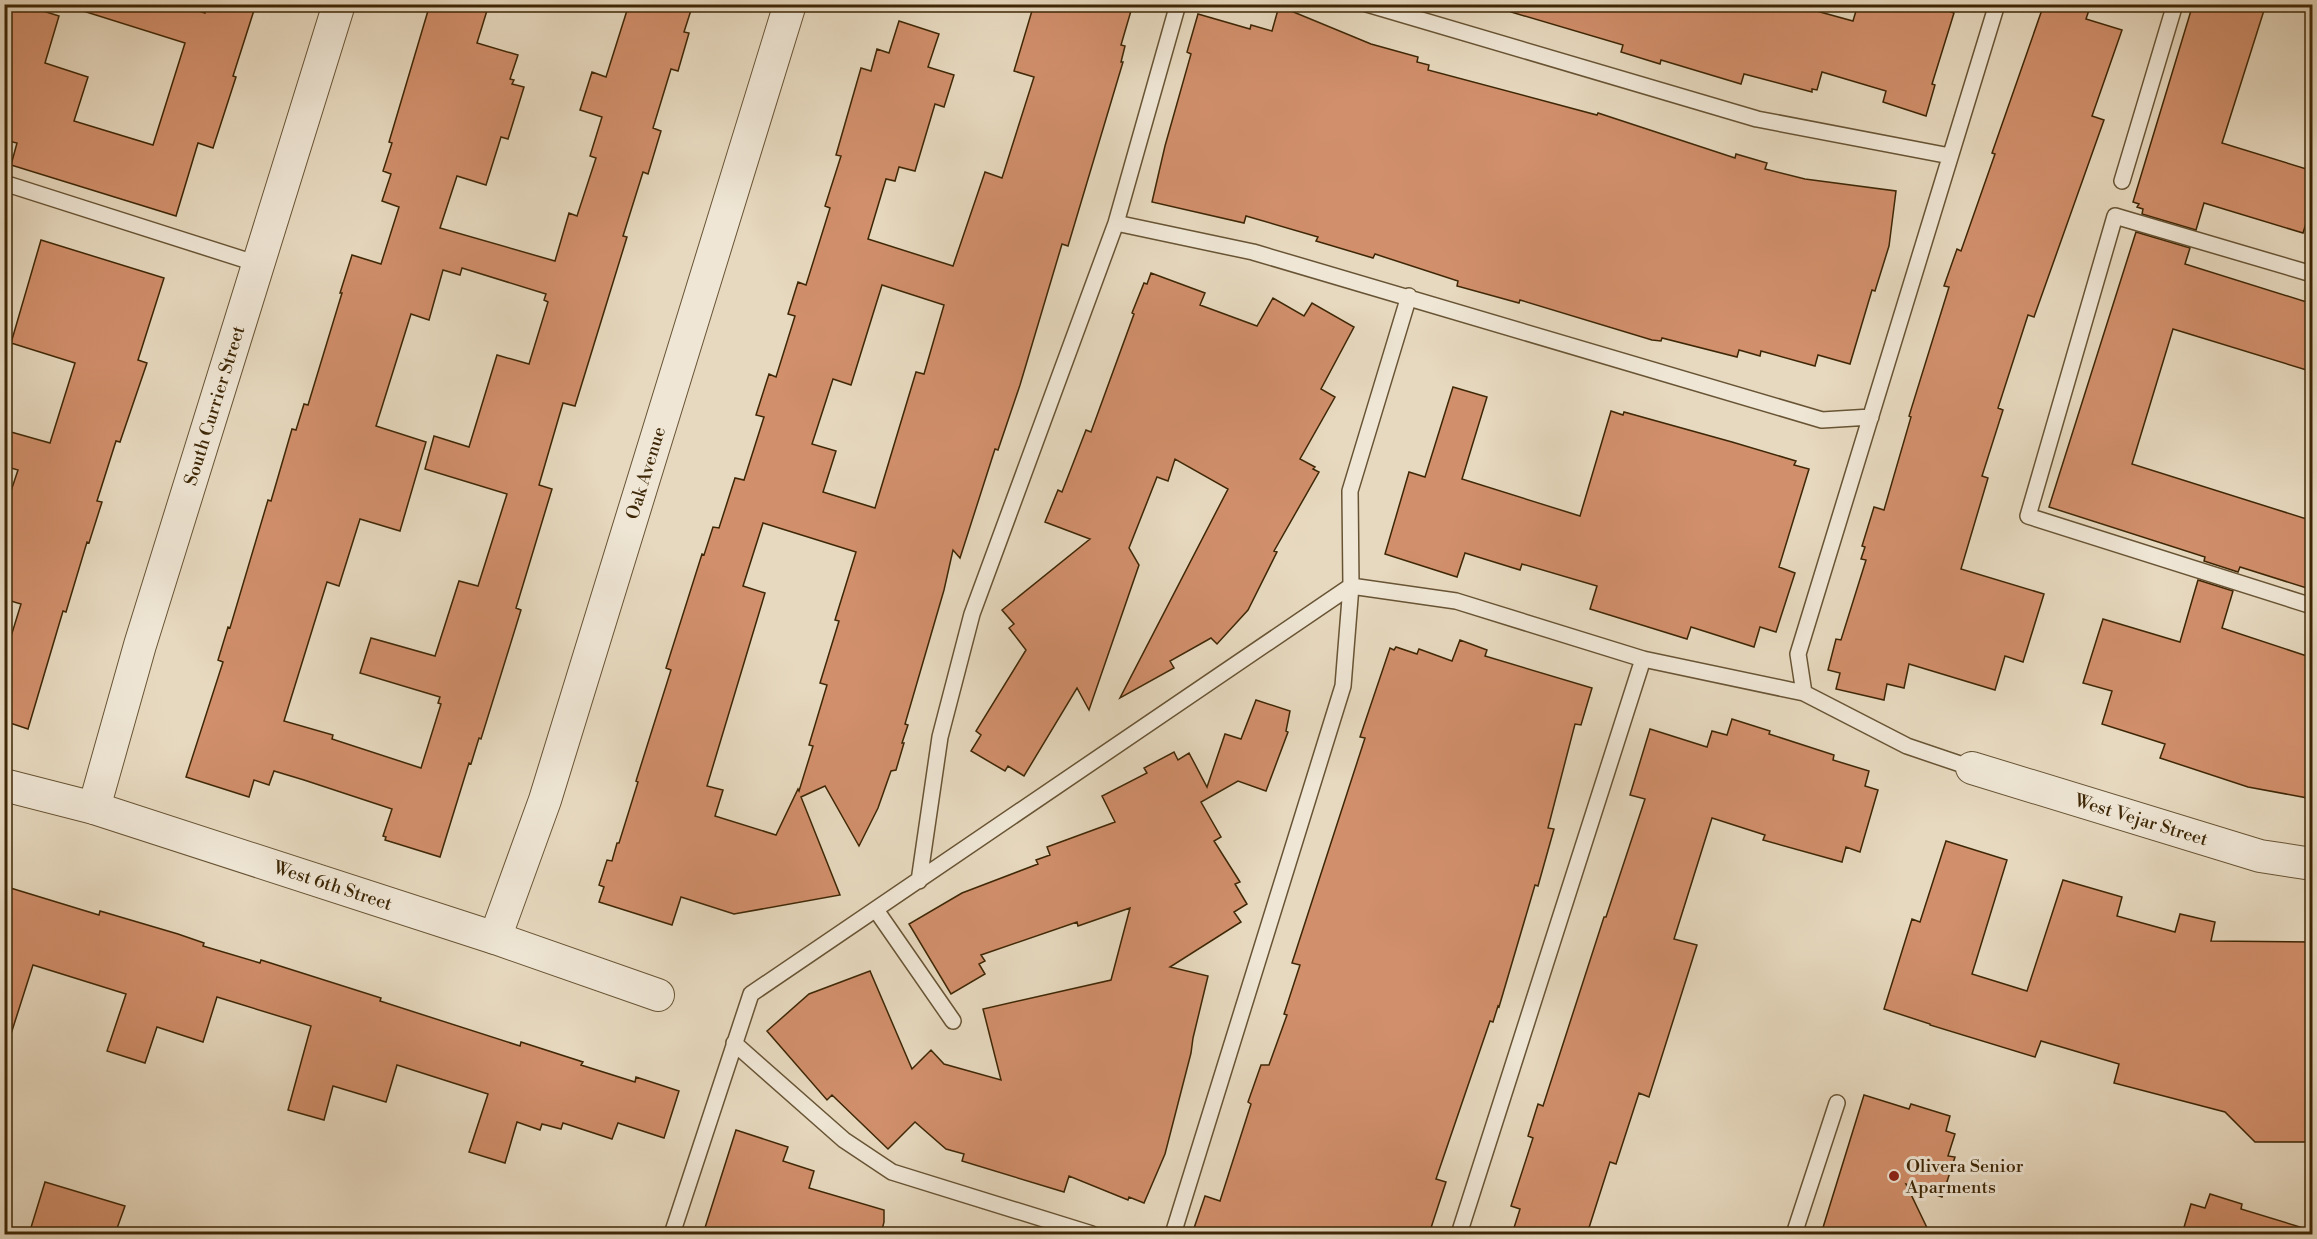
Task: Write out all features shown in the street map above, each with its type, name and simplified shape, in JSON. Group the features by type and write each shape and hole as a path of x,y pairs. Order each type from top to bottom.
{"street":[{"name":"South Currier Street","path":"94,808 140,645 339,4"},
{"name":"Oak Avenue","path":"495,938 545,800 790,4"},
{"name":"West Vejar Street","path":"1972,768 2260,856 2313,864"},
{"name":"West 6th Street","path":"4,784 94,808 495,938 658,994"}],"lane":[{"path":"919,881 940,737 972,614 1116,223 1178,4"},
{"path":"1367,4 1757,119 1950,156"},
{"path":"1804,693 1798,654 1997,4"},
{"path":"2122,181 2175,4"},
{"path":"4,183 258,264"},
{"path":"2313,274 2115,216 2028,516 2313,606"},
{"path":"1116,223 1253,252 1409,296 1822,420 1871,417"},
{"path":"1173,1234 1343,686 1351,586 1350,491 1409,296"},
{"path":"672,1234 751,994 1351,586 1456,601 1643,659 1804,693 1907,746 1972,768"},
{"path":"1459,1234 1643,659"},
{"path":"876,910 953,1021"},
{"path":"734,1043 844,1140 892,1172 1092,1234"},
{"path":"1794,1234 1837,1103"}],"building":[{"path":"4,4 21,4 59,16 45,63 88,77 74,121 153,145 185,43 83,11 84,4 176,4 205,13 208,4 256,4 213,148 198,143 176,216 11,165 17,143 4,140"},
{"path":"430,4 489,4 477,43 518,55 510,79 514,80 512,84 524,87 508,139 501,137 486,185 457,176 440,228 555,261 569,213 577,216 596,158 590,156 602,117 580,110 592,72 606,77 629,4 693,4 684,32 689,33 678,71 671,69 653,128 661,131 648,174 643,172 623,236 627,237 575,406 563,403 539,485 552,489 516,608 521,610 481,739 479,738 471,764 469,763 440,857 385,840 386,837 383,836 392,809 304,780 274,771 269,785 254,780 249,797 186,777 223,662 218,660 228,627 230,628 268,500 271,501 292,429 296,430 304,404 308,405 352,255 381,264 399,207 382,201 391,174 383,171 392,143 389,142","holes":["462,268 546,294 544,300 548,302 529,364 497,355 469,447 434,436 425,469 507,494 478,586 459,581 435,656 371,638 360,673 440,697 438,703 441,704 421,768 332,739 333,735 284,721 327,582 339,586 360,519 400,531 426,442 376,426 411,314 429,320 443,270 460,275"]},
{"path":"1034,4 1133,4 1121,45 1125,46 1121,62 1123,62 1068,246 1062,244 1020,385 998,450 995,449 960,558 953,550 944,590 905,724 908,725 896,770 891,771 878,808 859,846 825,786 801,797 840,895 734,914 681,897 672,925 599,902 604,887 599,885 607,860 612,861 617,843 619,843 638,782 636,781 671,670 666,668 702,554 704,555 713,527 719,528 735,478 744,480 764,417 756,415 769,374 776,377 795,316 788,314 798,282 806,285 830,208 825,206 841,156 836,155 861,68 871,71 877,49 889,53 899,21 939,34 928,67 954,75 944,107 935,104 915,171 899,167 895,181 886,179 868,239 953,266 985,172 1002,178 1034,77 1014,71","holes":["882,285 944,305 924,374 916,372 875,508 823,492 836,451 812,444 833,379 851,385","763,523 856,552 835,620 839,621 820,683 827,685 809,745 813,746 799,791 798,789 776,835 715,816 723,790 707,786 765,593 743,586"]},
{"path":"1512,4 1791,4 1853,21 1858,4 1953,4 1951,12 1954,13 1932,84 1935,85 1926,116 1883,102 1886,91 1822,72 1817,90 1812,89 1812,92 1744,74 1741,84 1661,60 1660,64 1621,52 1623,45 1511,12"},
{"path":"2044,4 2091,4 2086,19 2122,30 2092,116 2104,120 2034,317 2028,315 1998,408 2003,410 1982,476 1988,478 1961,569 2044,594 2023,662 2005,656 1995,690 1909,664 1904,688 1887,684 1884,700 1836,689 1840,673 1828,670 1836,639 1841,640 1866,560 1861,559 1865,547 1862,546 1874,507 1884,510 1911,417 1909,416 1949,287 1944,286 1957,249 1961,251 1995,154 1992,153"},
{"path":"2193,4 2266,4 2222,143 2313,171 2313,201 2303,233 2204,203 2196,230 2142,214 2143,209 2137,207 2139,204 2133,202"},
{"path":"1279,6 1371,44 1418,57 1417,62 1429,65 1428,70 1597,115 1598,113 1735,158 1736,154 1767,163 1765,169 1805,179 1896,191 1889,246 1875,291 1872,290 1850,364 1818,355 1815,366 1761,351 1760,356 1739,350 1737,357 1662,338 1661,341 1652,340 1520,300 1519,303 1457,286 1458,281 1375,254 1373,258 1316,241 1318,237 1246,216 1244,223 1152,202 1191,54 1187,52 1198,14 1250,29 1251,25 1272,31"},
{"path":"2136,232 2190,248 2185,264 2313,304 2313,372 2173,329 2132,464 2313,521 2313,590 2240,567 2238,572 2204,561 2205,557 2049,507"},
{"path":"41,240 164,278 138,360 147,363 120,442 116,441 97,501 102,502 89,543 87,542 66,612 63,611 28,729 4,721 4,659 21,604 4,599 4,512 18,470 4,466 4,430 50,443 75,363 11,343"},
{"path":"1151,273 1205,293 1200,305 1257,326 1273,298 1304,316 1312,303 1354,327 1321,389 1335,397 1300,459 1315,467 1313,469 1319,472 1274,551 1277,552 1248,610 1217,644 1211,638 1170,661 1174,668 1120,698 1228,489 1175,459 1168,481 1157,477 1129,548 1139,565 1089,710 1077,688 1024,776 1008,766 1005,771 971,751 981,735 976,731 1026,650 1009,628 1014,624 1002,610 1090,539 1045,522 1058,490 1062,492 1086,430 1091,432 1134,314 1132,313 1144,283 1147,284"},
{"path":"1453,387 1487,397 1462,479 1580,516 1611,411 1623,415 1624,412 1732,442 1796,461 1794,465 1809,469 1779,567 1795,573 1776,632 1760,627 1754,647 1691,627 1687,639 1590,609 1597,586 1522,564 1520,570 1465,553 1457,577 1385,554 1409,472 1425,477"},
{"path":"2198,580 2233,591 2222,628 2313,658 2313,799 2248,787 2160,758 2165,744 2102,724 2112,691 2083,683 2103,619 2180,642"},
{"path":"1460,640 1487,650 1485,656 1592,688 1581,725 1575,724 1548,828 1554,829 1538,886 1535,885 1499,1007 1493,1022 1490,1021 1436,1179 1446,1182 1429,1234 1192,1234 1205,1196 1220,1201 1261,1065 1269,1065 1287,1015 1284,1014 1300,965 1292,963 1365,738 1360,737 1390,648 1394,650 1396,647 1417,654 1419,649 1452,661"},
{"path":"1256,700 1290,711 1286,731 1288,732 1266,791 1238,781 1201,802 1221,837 1214,841 1240,882 1235,884 1247,904 1234,912 1241,922 1170,967 1208,976 1165,1154 1144,1203 1129,1197 1128,1200 1069,1176 1064,1192 962,1161 964,1154 946,1149 915,1122 888,1149 832,1095 827,1100 767,1031 809,994 870,971 912,1069 931,1050 944,1064 1001,1080 983,1009 1111,980 1130,908 1078,926 1077,922 981,955 985,961 979,964 985,974 951,994 909,924 962,893 1038,864 1036,860 1050,855 1047,847 1115,822 1102,796 1147,773 1144,768 1174,752 1178,760 1189,753 1207,787 1225,734 1241,739"},
{"path":"1732,719 1770,731 1769,734 1834,755 1833,760 1869,771 1865,786 1878,790 1860,852 1846,847 1842,862 1763,840 1765,835 1712,818 1674,939 1697,945 1649,1097 1639,1093 1616,1164 1610,1162 1587,1234 1512,1234 1520,1209 1511,1206 1533,1138 1528,1136 1538,1104 1543,1106 1645,799 1630,795 1650,729 1707,747 1712,731 1727,735"},
{"path":"1946,841 2007,860 1972,974 2027,991 2063,880 2122,897 2117,916 2175,932 2180,914 2215,922 2211,941 2313,942 2313,1142 2255,1142 2225,1112 2114,1083 2119,1064 2041,1041 2035,1057 1884,1009 1912,919 1920,922"},
{"path":"4,886 99,915 100,911 178,934 204,943 203,946 260,963 261,960 520,1046 521,1042 583,1062 581,1065 635,1082 636,1077 679,1091 664,1138 618,1123 612,1139 563,1123 561,1129 542,1124 540,1130 517,1122 505,1163 469,1152 488,1094 397,1065 386,1102 333,1086 324,1120 288,1110 311,1026 217,997 203,1042 157,1027 145,1063 107,1051 126,994 33,965 11,1034 4,1033"},
{"name":"Olivera Senior Aparments","path":"1864,1095 1909,1109 1911,1104 1950,1116 1946,1131 1955,1134 1948,1156 1955,1157 1942,1197 1906,1184 1930,1234 1821,1234"},
{"path":"736,1130 788,1147 783,1161 814,1171 809,1188 884,1210 881,1234 703,1234"},
{"path":"45,1182 125,1206 115,1234 29,1234"},
{"path":"2210,1194 2242,1204 2241,1209 2300,1227 2299,1234 2182,1234 2191,1204 2205,1208"}],"place":[{"name":"Olivera Senior Aparments","path":"1894,1176"}]}
